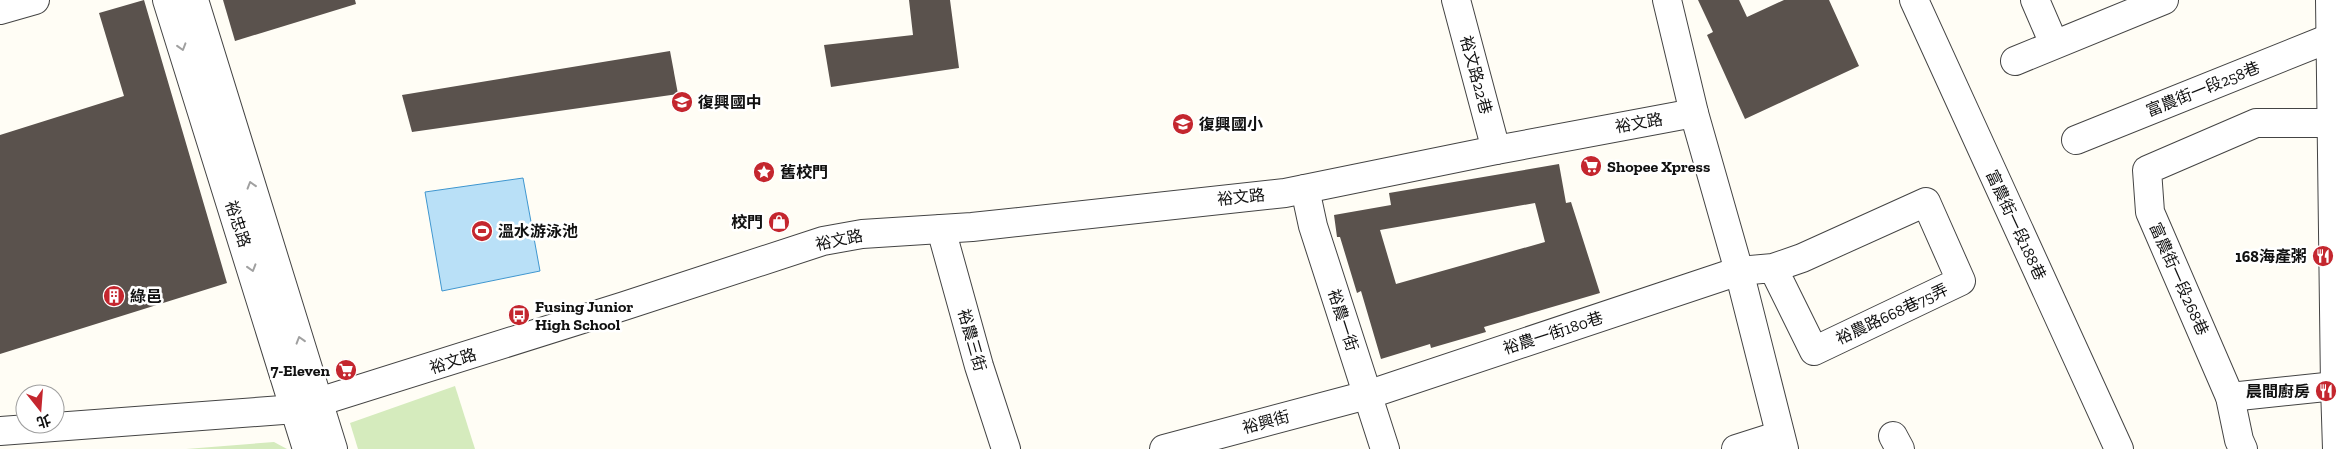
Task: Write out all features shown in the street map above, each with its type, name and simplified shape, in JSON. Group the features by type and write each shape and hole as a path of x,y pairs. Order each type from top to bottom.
{"street":[{"path":"0,10 35,0"},
{"name":"裕忠路","path":"167,0 308,406 333,449"},
{"name":"裕忠路","path":"194,0 308,406 308,449"},
{"name":"裕文路22巷","path":"1456,0 1496,150"},
{"path":"1667,0 1694,113 1739,271 1782,442 1736,449"},
{"name":"富農街一段188巷","path":"1914,0 2119,449"},
{"path":"2035,0 2054,44"},
{"path":"2015,61 2164,0"},
{"path":"2330,0 2337,449"},
{"name":"富農街一段258巷","path":"2076,140 2330,38"},
{"name":"裕文路","path":"0,431 308,406 823,241 862,234 941,229 1243,198 1305,189 1496,150 1694,113"},
{"name":"富農街一段268巷","path":"2230,397 2150,212 2147,170 2256,123 2331,123"},
{"name":"裕農一街","path":"1305,189 1312,226 1385,449"},
{"name":"裕農路668巷75弄","path":"1739,271 1773,268 1802,258 1926,202 1961,282 1814,351 1773,268"},
{"name":"裕農三街","path":"941,229 979,366 1006,449"},
{"name":"裕農一街180巷","path":"1367,394 1739,271"},
{"path":"2243,449 2239,440 2230,397 2335,386"},
{"name":"裕興街","path":"1164,449 1202,445 1367,394"}],"green space":[{"path":"455,386 475,449 358,449 350,423"},
{"path":"274,442 287,449 186,449"}],"water":[{"name":"溫水游泳池","path":"523,178 540,271 442,291 425,192"}],"building":[{"path":"144,0 227,283 0,354 0,135 124,96 99,13"},
{"path":"223,0 355,0 356,4 235,41"},
{"path":"909,0 950,0 959,68 831,87 824,45 913,35"},
{"path":"1698,0 1739,0 1747,17 1784,0 1829,0 1859,66 1745,119 1707,35 1713,32"},
{"path":"670,51 678,94 412,132 402,95"},
{"path":"1559,164 1566,203 1571,202 1600,293 1484,327 1486,332 1431,348 1430,344 1381,359 1361,291 1357,293 1340,237 1337,237 1334,215 1391,205 1389,193","holes":["1535,203 1545,242 1396,284 1380,230"]}],"place":[{"name":"復興國中","path":"682,102"},
{"name":"復興國小","path":"1183,124"},
{"name":"Shopee Xpress","path":"1591,166"},
{"name":"舊校門","path":"764,172"},
{"name":"校門","path":"779,222"},
{"name":"溫水游泳池","path":"482,231"},
{"name":"168海產粥","path":"2323,256"},
{"name":"綠邑","path":"114,296"},
{"name":"Fusing Junior High School","path":"519,315"},
{"name":"7-Eleven","path":"346,370"},
{"name":"晨間廚房","path":"2326,391"}]}
